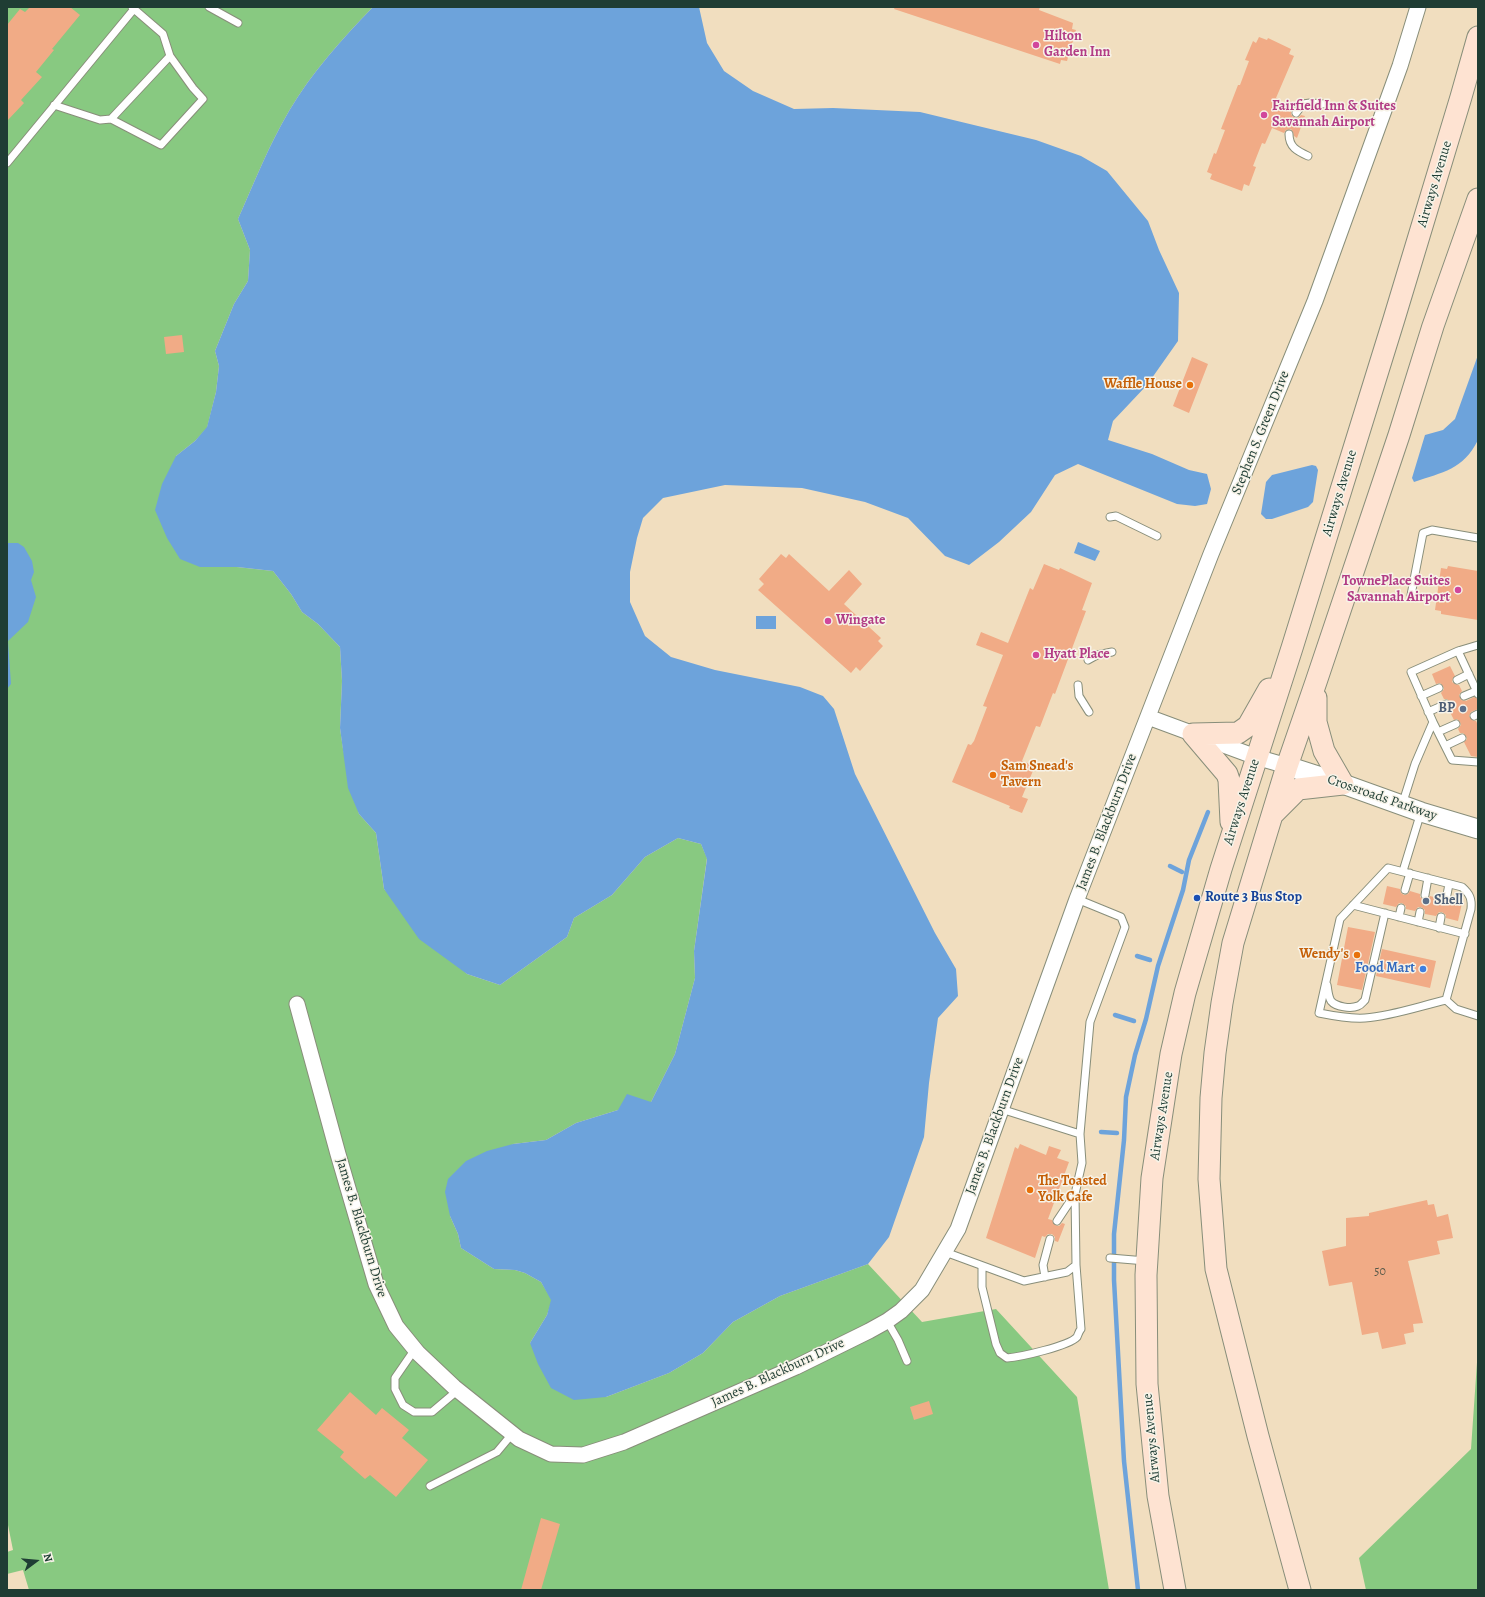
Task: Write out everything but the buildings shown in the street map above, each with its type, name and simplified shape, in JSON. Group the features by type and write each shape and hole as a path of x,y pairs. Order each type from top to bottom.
{"main road":[{"name":"Airways Avenue","path":"1175,1590 1158,1496 1147,1384 1146,1261 1152,1178 1171,1054 1185,993 1232,835 1292,648 1394,319 1478,36"},
{"path":"1300,1590 1258,1436 1216,1269 1209,1179 1211,1098 1215,1053 1222,1003 1234,943 1272,814 1434,326 1478,199"},
{"path":"1193,734 1238,733 1244,730 1248,726 1292,648"},
{"path":"1272,814 1298,789 1343,784 1324,751 1316,722 1316,682"},
{"path":"1193,734 1227,774 1229,780 1232,835"}],"street":[{"name":"Stephen S. Green Drive","path":"1148,717 1211,554 1315,301 1400,66 1413,8"},
{"path":"1148,717 1256,757 1287,766"},
{"name":"James B. Blackburn Drive","path":"297,1004 338,1154 376,1284 396,1326 415,1349 458,1389 519,1439 550,1454 583,1455 624,1442 796,1367 887,1321 901,1311 922,1290 958,1229 1077,899 1148,717"},
{"name":"Crossroads Parkway","path":"1287,766 1421,812 1478,829"}],"lane":[{"path":"209,7 238,23"},
{"path":"7,163 54,105 134,8 163,34 170,56 192,88 203,99 161,145 111,119 100,120 54,105"},
{"path":"111,119 170,56"},
{"path":"1296,113 1303,104 1325,104"},
{"path":"1289,134 1289,140 1295,150 1308,156"},
{"path":"1110,517 1116,516 1157,536"},
{"path":"1411,595 1423,534 1432,530 1478,538"},
{"path":"1478,645 1458,651 1411,672 1428,712 1452,760 1478,762"},
{"path":"1458,651 1477,692 1464,696"},
{"path":"1088,660 1097,655 1112,652"},
{"path":"1457,680 1469,674"},
{"path":"1078,685 1079,696 1089,712"},
{"path":"1421,696 1438,688"},
{"path":"1428,712 1446,704"},
{"path":"1401,805 1415,764 1433,722"},
{"path":"1438,732 1456,724"},
{"path":"1445,746 1462,738"},
{"path":"1405,890 1406,872 1421,812"},
{"path":"1388,868 1462,887 1470,893 1474,910 1465,934 1446,1000 1395,1013 1365,1018 1343,1017 1319,1013 1340,919 1388,868"},
{"path":"1424,894 1428,878"},
{"path":"1446,900 1449,884"},
{"path":"982,1266 982,1288 996,1344 1000,1353 1007,1358 1016,1357 1069,1343 1077,1337 1081,1328 1076,1265 1075,1194 1082,1163 1080,1134 1090,1022 1125,927 1121,917 1077,899"},
{"path":"1353,905 1465,934"},
{"path":"1399,917 1401,908"},
{"path":"1418,922 1420,912"},
{"path":"1327,979 1328,995 1332,1002 1336,1005 1352,1008 1359,1006 1366,1000 1385,913"},
{"path":"1439,928 1441,917"},
{"path":"1446,1000 1456,1009 1478,1016"},
{"path":"1001,1109 1080,1134"},
{"path":"1057,1222 1075,1194"},
{"path":"1045,1277 1043,1265 1050,1239"},
{"path":"945,1252 1024,1281 1067,1272 1076,1265"},
{"path":"1110,1258 1146,1261"},
{"path":"887,1321 898,1340 907,1361"},
{"path":"415,1349 395,1378 395,1389 403,1405 414,1412 432,1412 458,1389"},
{"path":"430,1486 497,1452 512,1434"}],"green space":[{"path":"7,7 373,7 328,56 307,83 289,111 275,137 238,219 250,250 248,281 234,304 215,351 219,366 216,392 207,428 195,441 176,456 237,567 273,571 291,594 302,612 318,624 340,647 342,681 340,728 343,749 359,814 376,833 384,889 467,974 500,985 567,937 574,918 612,895 645,857 678,838 701,844 707,858 694,951 695,978 675,1054 651,1102 576,1123 546,1140 513,1144 450,1216 458,1234 461,1248 494,1269 515,1270 525,1273 541,1282 552,1300 547,1315 530,1343 606,1397 669,1373 703,1353 733,1322 780,1296 868,1264 922,1322 996,1309 1077,1397 1109,1590 29,1590 23,1570 7,1574 7,1552 13,1550 7,1520"},
{"path":"1478,1348 1478,1590 1366,1590 1359,1558 1471,1449"}],"water":[{"path":"373,7 699,7 707,43 724,71 753,91 794,109 833,108 920,112 1036,140 1081,156 1107,171 1148,221 1159,250 1179,293 1178,341 1147,385 1113,421 1108,440 1152,454 1189,470 1207,474 1211,489 1207,504 1195,506 1177,504 1078,464 1055,475 1031,512 999,542 969,565 945,556 908,518 865,502 802,488 725,485 663,498 643,518 630,572 630,602 645,636 671,657 715,670 800,687 823,696 834,709 855,774 935,933 956,969 958,996 938,1018 929,1083 924,1137 889,1237 868,1264 780,1296 733,1322 703,1353 669,1373 606,1397 574,1400 551,1388 538,1364 530,1343 547,1315 551,1300 541,1282 525,1273 515,1270 494,1269 461,1248 458,1234 450,1216 445,1192 448,1179 466,1161 487,1151 513,1144 546,1140 576,1123 618,1110 627,1094 651,1102 675,1054 695,978 694,951 707,859 701,844 678,838 645,857 612,895 574,918 567,937 500,985 467,974 419,939 384,889 376,833 359,814 348,788 340,728 342,681 340,647 318,624 302,612 291,594 273,571 237,567 200,567 180,559 167,538 155,510 162,484 176,456 195,441 207,427 216,392 219,366 215,351 234,304 248,281 250,250 238,219 262,164 289,111 307,83 328,56"},
{"path":"1478,355 1478,440 1466,458 1459,464 1443,472 1414,482 1412,478 1425,435 1443,430 1455,419"},
{"path":"1312,465 1316,466 1318,470 1313,502 1308,507 1272,519 1266,519 1261,514 1266,482 1272,475"},
{"path":"1078,542 1100,551 1095,561 1074,553"},
{"path":"7,543 18,543 24,547 32,561 34,572 31,580 36,597 28,622 8,641 11,684 7,689"},
{"path":"756,616 776,616 776,629 756,629"}],"waterway":[{"path":"1138,1590 1124,1461 1114,1280 1114,1234 1124,1140 1126,1097 1135,1055 1146,1019 1158,966 1183,890 1189,860 1208,812"},
{"path":"1170,866 1182,872"},
{"path":"1137,956 1150,960"},
{"path":"1115,1015 1134,1021"},
{"path":"1101,1132 1117,1133"}],"place":[{"name":"Hilton Garden Inn","path":"1036,45"},
{"name":"Fairfield Inn & Suites Savannah Airport","path":"1264,115"},
{"name":"Waffle House","path":"1190,385"},
{"name":"TownePlace Suites Savannah Airport","path":"1458,590"},
{"name":"Wingate","path":"828,621"},
{"name":"Hyatt Place","path":"1036,655"},
{"name":"BP","path":"1463,709"},
{"name":"Sam Snead's Tavern","path":"993,775"},
{"name":"Route 3 Bus Stop","path":"1197,898"},
{"name":"Shell","path":"1426,901"},
{"name":"Wendy's","path":"1357,955"},
{"name":"Food Mart","path":"1423,969"},
{"name":"The Toasted Yolk Cafe","path":"1030,1190"}]}
